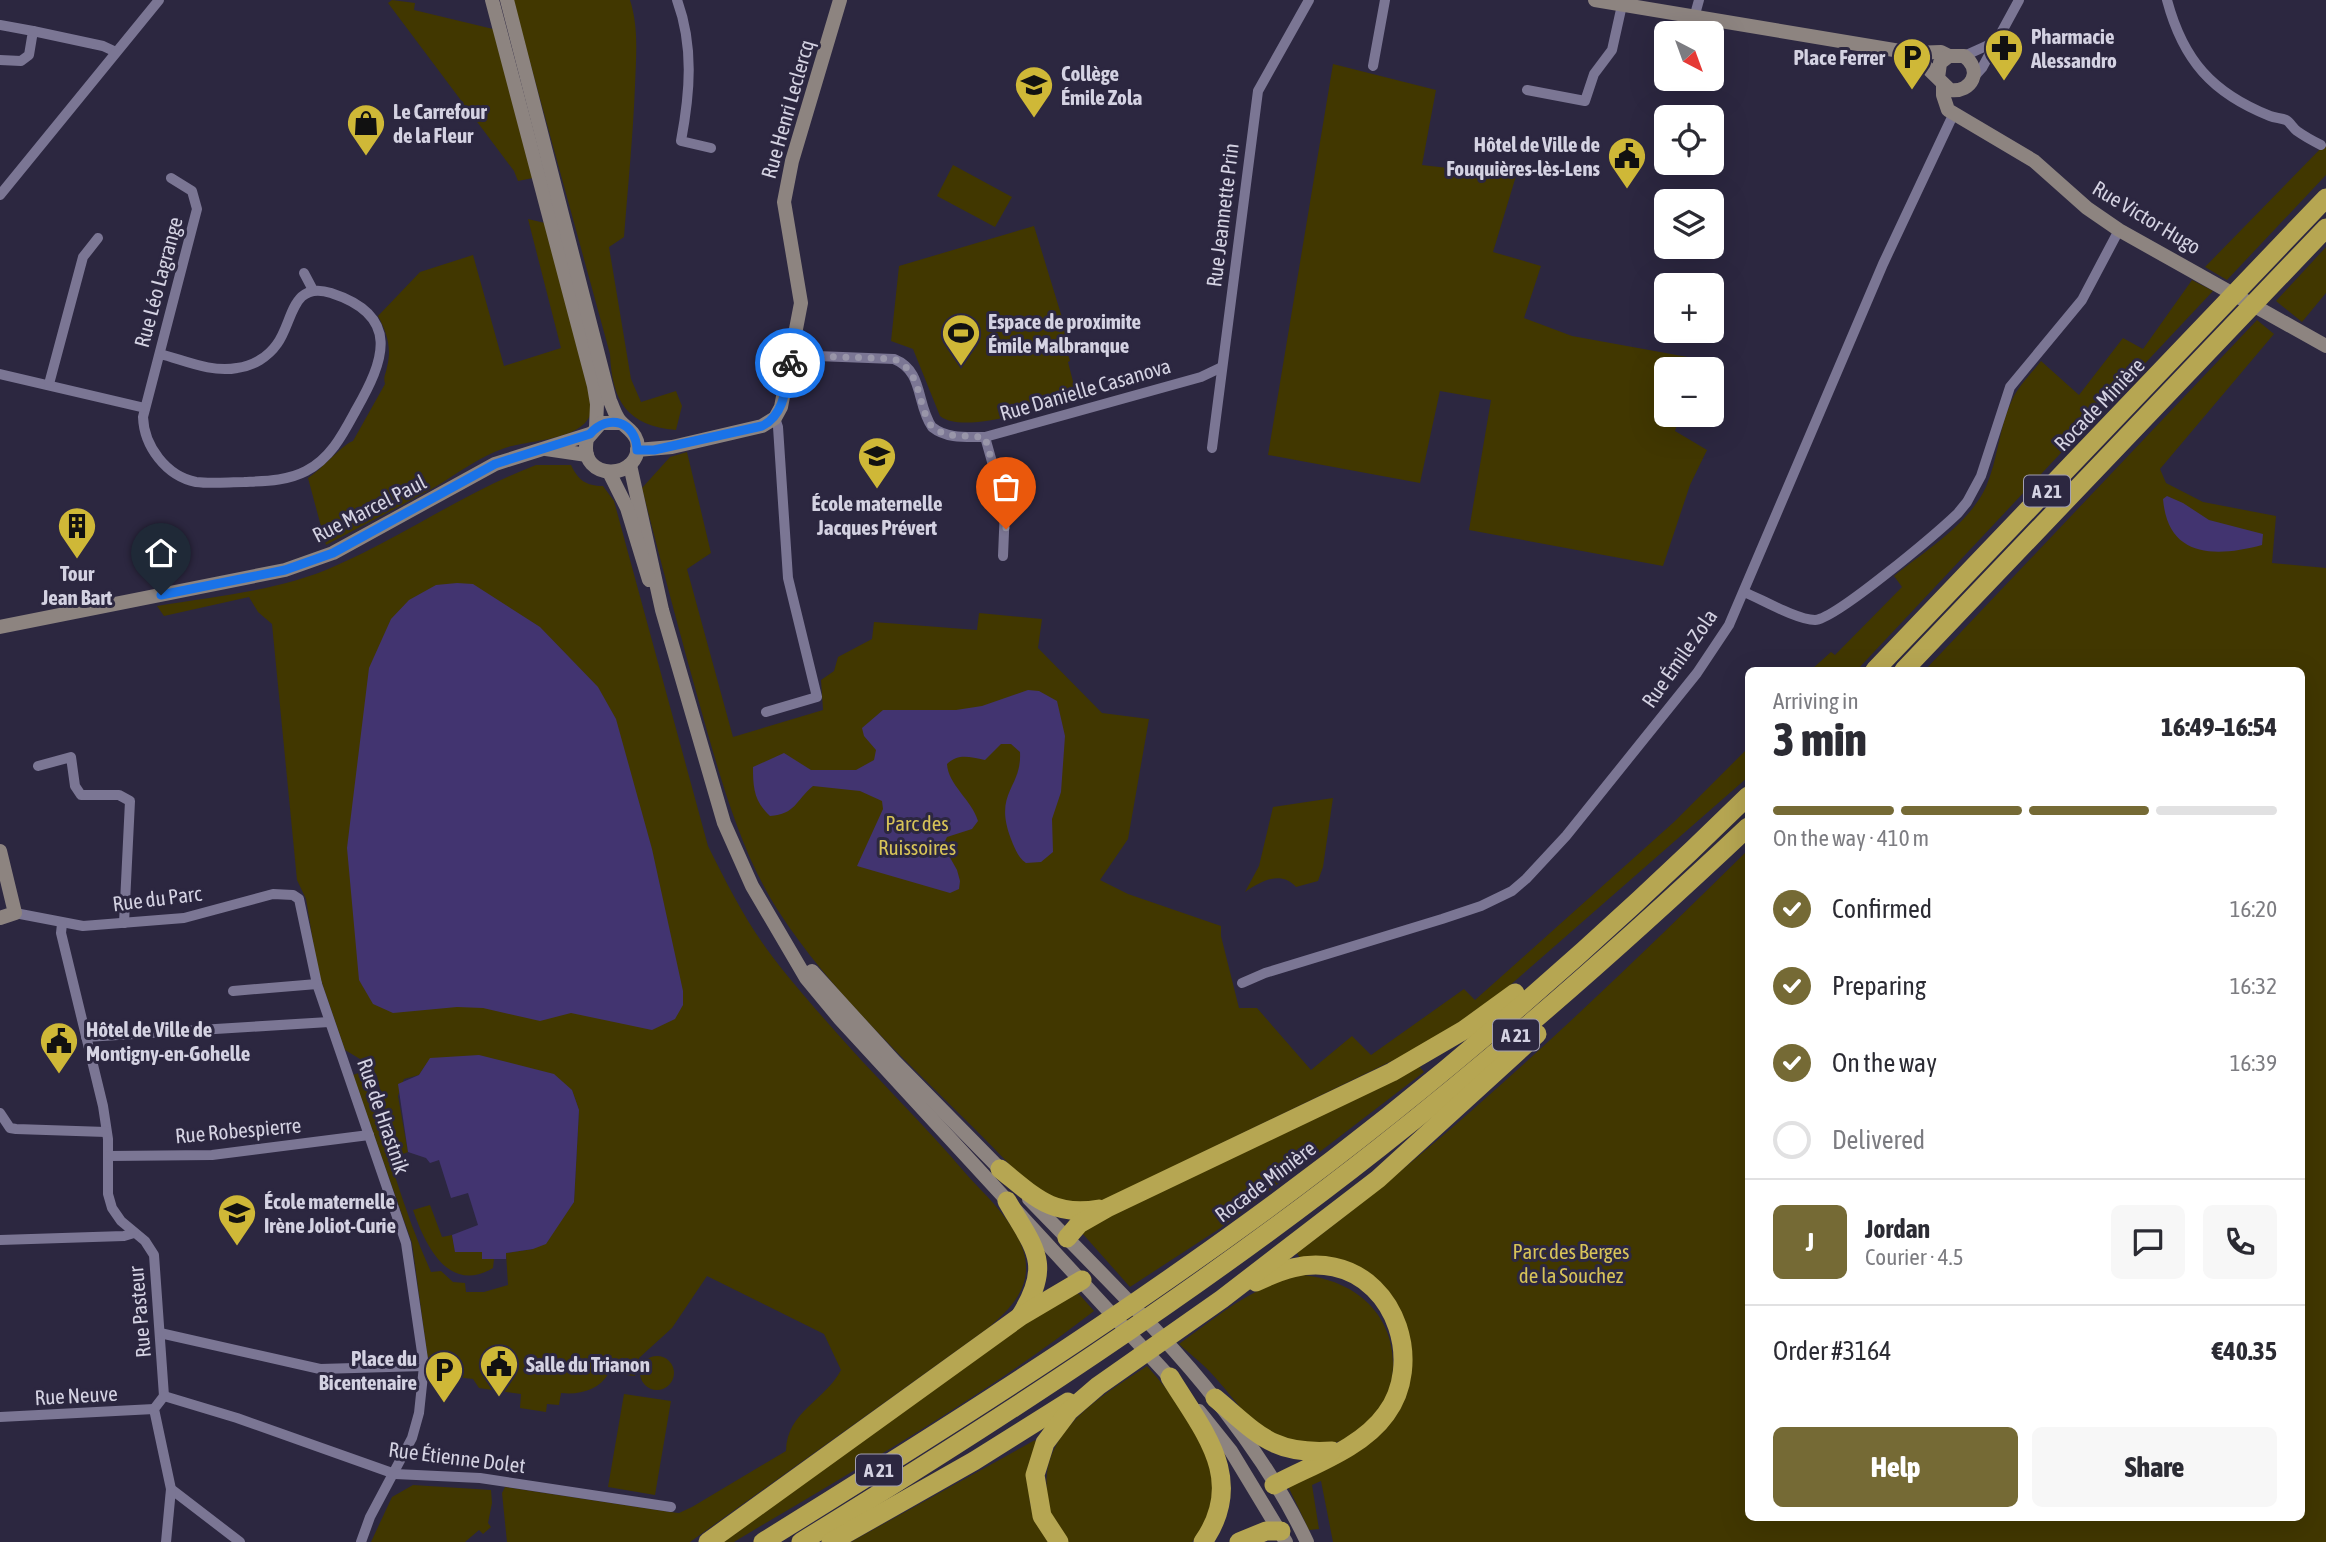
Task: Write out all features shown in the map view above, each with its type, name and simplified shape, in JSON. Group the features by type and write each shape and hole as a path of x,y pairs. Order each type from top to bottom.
{"highway":[{"name":"Rocade Minière","path":"1878,667 2326,198"},
{"name":"Rocade Minière","path":"1907,667 2326,228"},
{"name":"Rocade Minière","path":"1166,1294 1255,1218 1408,1100 1599,936 1745,799"},
{"name":"Rocade Minière","path":"763,1542 1093,1343 1377,1150 1603,961 1745,830"},
{"path":"1067,1238 1079,1224 1107,1208 1392,1072 1464,1030 1512,996 1560,956 1599,936"},
{"path":"831,1542 1098,1386 1222,1299 1404,1156 1575,999 1603,961"},
{"path":"1000,1169 1051,1208 1071,1212 1107,1208"},
{"path":"1007,1201 1033,1245 1039,1267 1035,1289 1021,1316"},
{"path":"1222,1299 1284,1269 1320,1265 1335,1267 1357,1277 1386,1304 1398,1324 1403,1344 1402,1376 1392,1406 1374,1428 1274,1485"},
{"path":"708,1542 1021,1316 1082,1280"},
{"name":"Rocade Minière","path":"801,1542 1005,1414 1093,1343"},
{"path":"1170,1377 1211,1443 1222,1473 1220,1509 1212,1530 1203,1542"},
{"path":"1059,1542 1042,1516 1038,1503 1035,1475 1038,1458 1056,1425 1098,1386"},
{"path":"1215,1398 1257,1435 1277,1446 1303,1452 1337,1451"},
{"path":"1239,1542 1266,1531 1283,1536"}],"main road":[{"path":"492,0 594,386 597,404 593,430 586,444 587,455 596,467 609,472 624,469 630,465 637,450 634,434 621,423 607,389 507,0"},
{"name":"Rue Henri Leclercq","path":"775,418 781,407 800,293 784,202 792,161 839,0"},
{"path":"1595,0 1912,53 1941,52 1948,56 1964,56 1972,65 1973,77 1962,90 1954,113"},
{"path":"1912,53 1950,90 1962,90"},
{"path":"1948,56 1940,63 1940,82 1944,101 1954,113"},
{"name":"Rue Victor Hugo","path":"1954,113 2034,161 2087,208 2119,230 2326,346"},
{"path":"637,450 654,450 762,426 775,418"},
{"path":"593,430 608,421 621,423"},
{"name":"Rue Marcel Paul","path":"0,627 285,570 343,548 495,464 593,430"},
{"name":"Rue Marcel Paul","path":"544,449 587,455"},
{"path":"630,465 662,610 724,823 752,886 806,978 840,1019 1170,1377 1231,1451 1283,1536 1295,1537 1300,1542"},
{"path":"609,472 626,508 646,575 662,610"},
{"path":"0,851 15,913 0,918"},
{"path":"789,945 886,1052 1067,1238 1215,1398 1274,1485 1307,1542"},
{"path":"1066,1263 1067,1238"},
{"path":"1082,1280 1097,1281 1114,1289"},
{"path":"1270,1512 1274,1485"}],"street":[{"path":"0,195 159,0"},
{"path":"677,0 685,23 689,53 689,93 681,141 711,148"},
{"name":"Rue Jeannette Prin","path":"1212,448 1258,91 1309,0"},
{"path":"1373,66 1385,0"},
{"path":"1694,18 1699,0"},
{"path":"1973,77 1982,68 2019,0"},
{"path":"2167,0 2174,26 2192,62 2203,75 2232,97 2272,117 2287,120 2295,130 2321,145"},
{"path":"1527,90 1584,101 1594,74 1612,50 1622,5"},
{"path":"0,25 103,46 116,52"},
{"path":"0,60 21,61 29,55 33,31"},
{"path":"1964,56 1995,42"},
{"name":"Rue Émile Zola","path":"1242,983 1265,973 1481,906 1512,891 1566,836 1697,673 1729,625 1878,276 1954,113"},
{"name":"Rue Léo Lagrange","path":"145,408 197,209 192,191 171,178"},
{"path":"1744,592 1809,619 1822,619 1868,587 1958,513 1968,502 1981,476 2010,387 2082,300 2119,230"},
{"path":"48,384 83,257 98,237"},
{"path":"304,273 313,290"},
{"path":"0,374 145,408 143,428 149,445 168,467 186,479 205,482 280,480 317,464 335,447 376,376 382,355 374,322 361,308 332,293 313,290 307,292 294,305 278,343 250,365 226,370 213,369 160,354"},
{"name":"Rue Danielle Casanova","path":"791,355 894,359 912,372 932,427 946,435 985,437 1201,377 1222,367"},
{"path":"766,712 817,698 789,578 778,427 775,418"},
{"path":"985,437 1005,508 1003,556"},
{"path":"38,765 71,757 75,786 81,795 119,794 130,801 124,923"},
{"name":"Rue du Parc","path":"15,913 83,926 184,918 273,894 296,896"},
{"name":"Rue de Hrastnik","path":"296,896 302,904 317,984 406,1243 424,1366 419,1413 412,1438 395,1474"},
{"name":"Rue Pasteur","path":"62,924 61,933 103,1106 109,1156 108,1194 112,1208 121,1221 145,1241 154,1255 164,1396"},
{"path":"233,991 317,984"},
{"path":"86,1037 330,1022"},
{"path":"0,1112 10,1128 106,1132"},
{"name":"Rue Robespierre","path":"109,1156 212,1155 369,1135"},
{"path":"0,1240 124,1236 135,1233"},
{"path":"160,1333 320,1369 424,1366"},
{"path":"164,1396 154,1409 171,1489 166,1542"},
{"name":"Rue Étienne Dolet","path":"164,1396 237,1418 395,1474 480,1478 671,1507"},
{"name":"Rue Neuve","path":"0,1417 68,1416 154,1409"},
{"path":"361,1542 370,1517 395,1474"},
{"path":"171,1489 240,1542"}],"green space":[{"path":"392,0 415,3 414,10 493,29 533,178 518,181 514,171 388,3"},
{"path":"513,0 630,0 635,21 636,53 624,237 609,247 631,379 641,402 676,391 682,406 676,430 659,428 634,417 625,408 614,385 610,354"},
{"path":"1333,64 1436,90 1422,165 1516,176 1493,252 1541,266 1524,318 1572,336 1688,357 1654,357 1654,427 1676,427 1675,431 1707,450 1690,485 1663,566 1469,530 1491,400 1440,391 1420,483 1268,455"},
{"path":"2326,143 2326,175 2227,280 2205,267"},
{"path":"953,165 1012,197 995,227 937,196"},
{"path":"528,219 545,223 592,405 589,417 582,426 558,437 516,445 487,456 326,545 308,478 353,441 385,384 389,347 378,316 420,272 473,255 504,366 561,348"},
{"path":"1034,226 1072,350 1067,351 1068,362 1077,397 986,421 968,423 940,416 913,349 891,341 899,266"},
{"path":"2326,247 2326,293 2302,322 2276,301"},
{"path":"2192,280 2213,291 1860,667 1814,667 1831,652 1835,655 1902,587 1894,576 1945,536 1978,501 1990,476 2012,400 2041,361 2079,395 2123,338 2143,349"},
{"name":"Parc des Berges de la Souchez","path":"2257,320 2274,334 2160,469 2166,483 2203,502 2276,516 2272,563 2326,568 2326,1542 1333,1542 1321,1481 1312,1485 1319,1529 1309,1530 1287,1484 1401,1399 1389,1299 1301,1260 1297,1253 1473,1110 1745,853 1745,1521 2305,1521 2305,667 1928,667"},
{"name":"Parc des Ruissoires","path":"687,452 711,553 687,569 733,737 823,710 821,680 834,671 838,657 872,639 874,622 977,630 979,613 1042,619 1038,648 1102,713 1149,719 1128,839 1100,880 1128,894 1221,926 1221,936 1239,1008 1257,1008 1311,1070 1352,1036 1371,1055 1464,989 1475,1000 1674,822 1745,751 1745,780 1507,988 1431,1042 1104,1200 1064,1204 1037,1190 1010,1165 860,1014 805,949 767,892 744,843 717,765 642,488 670,457"},
{"path":"536,465 571,465 577,475 587,483 603,486 614,501 708,846 750,923 811,1004 1001,1213 1016,1234 1025,1257 1022,1289 1011,1306 988,1328 690,1542 507,1542 502,1493 505,1487 679,1513 692,1507 786,1451 793,1426 841,1370 824,1334 707,1276 672,1328 639,1358 635,1376 609,1373 600,1384 588,1390 561,1393 559,1405 547,1404 546,1412 520,1408 521,1394 479,1388 473,1379 430,1374 412,1243 353,1075 361,1072 367,1079 403,1201 431,1272 441,1271 453,1282 465,1283 466,1292 484,1292 508,1285 506,1253 533,1249 574,1202 579,1110 572,1090 427,1063 419,1075 404,1079 398,1096 408,1152 396,1157 377,1076 370,1065 345,1050 318,971 306,899 297,880 272,624 258,612 249,597 164,616 157,606 247,592 314,574 361,554 484,488"},
{"path":"1333,798 1323,867 1318,881 1296,887 1277,878 1258,884 1245,892 1259,866 1273,807"},
{"path":"1418,1065 1424,1072 1219,1229 1130,1287 1082,1233 1090,1225"},
{"path":"430,1205 442,1237 452,1235 455,1251 483,1252 483,1259 494,1259 493,1268 477,1275 463,1275 441,1262 424,1237 413,1210"},
{"path":"1303,1275 1346,1287 1375,1310 1390,1340 1393,1372 1384,1403 1365,1427 1337,1442 1300,1443 1274,1437 1264,1431 1219,1381 1179,1344 1253,1293 1285,1279"},
{"path":"1079,1294 1094,1311 1008,1374 918,1432 734,1542 718,1542 1065,1295"},
{"path":"657,1356 669,1361 674,1373 669,1385 657,1390 645,1385 640,1373 645,1361"},
{"path":"1147,1366 1197,1432 1209,1456 1214,1478 1212,1501 1204,1524 1192,1542 1067,1542 1052,1520 1048,1499 1047,1476 1052,1455 1075,1420 1110,1391"},
{"path":"624,1394 671,1401 655,1495 608,1487"},
{"path":"1035,1440 1037,1443 1029,1494 1034,1517 1049,1542 851,1542"},
{"path":"413,1485 491,1490 492,1503 488,1523 491,1527 483,1534 479,1530 465,1542 371,1542 392,1497"}],"shaded area":[{"path":"2167,496 2209,520 2263,534 2262,545 2212,552 2185,543 2174,533 2167,519 2163,499"},
{"path":"473,584 540,627 598,687 616,719 652,849 683,991 683,1005 675,1019 652,1030 571,1013 540,1021 483,1008 457,1007 393,1013 373,1004 359,980 347,848 369,668 391,619 409,600 436,585"},
{"path":"1028,690 1039,691 1057,701 1065,736 1061,792 1052,819 1053,852 1041,862 1026,863 1021,858 1006,823 1006,801 1017,775 1020,752 1011,744 1001,744 985,760 960,757 947,764 951,779 971,806 978,821 972,829 947,837 943,845 960,881 959,889 950,893 857,866 883,809 882,801 860,791 813,786 790,810 770,816 758,799 754,788 753,767 784,753 811,770 856,770 874,760 876,750 864,736 862,728 883,710 956,710 982,706"},
{"path":"479,1055 554,1074 572,1090 579,1110 574,1202 546,1244 506,1253 506,1259 482,1259 482,1252 455,1252 452,1235 478,1225 468,1193 451,1198 439,1160 430,1163 426,1158 408,1152 398,1084 419,1075 430,1058"}],"way so far":[{"path":"790,363 791,355 894,359 908,367 932,427 946,435 985,437 1005,508 1006,529"}],"place":[{"name":"Pharmacie Alessandro","path":"2004,82"},
{"name":"Place Ferrer","path":"1912,91"},
{"name":"Collège Émile Zola","path":"1034,119"},
{"name":"Le Carrefour de la Fleur","path":"366,157"},
{"name":"Hôtel de Ville de Fouquières-lès-Lens","path":"1627,190"},
{"name":"Espace de proximite Émile Malbranque","path":"961,367"},
{"name":"École maternelle Jacques Prévert","path":"877,490"},
{"name":"Tour Jean Bart","path":"77,560"},
{"name":"Hôtel de Ville de Montigny-en-Gohelle","path":"59,1075"},
{"name":"École maternelle Irène Joliot-Curie","path":"237,1247"},
{"name":"Salle du Trianon","path":"499,1398"},
{"name":"Place du Bicentenaire","path":"444,1404"}],"route":[{"path":"161,595 285,570 333,553 495,464 590,434 601,423 608,421 629,427 637,441 637,450 672,447 762,426 775,418 781,407 790,363"}]}
